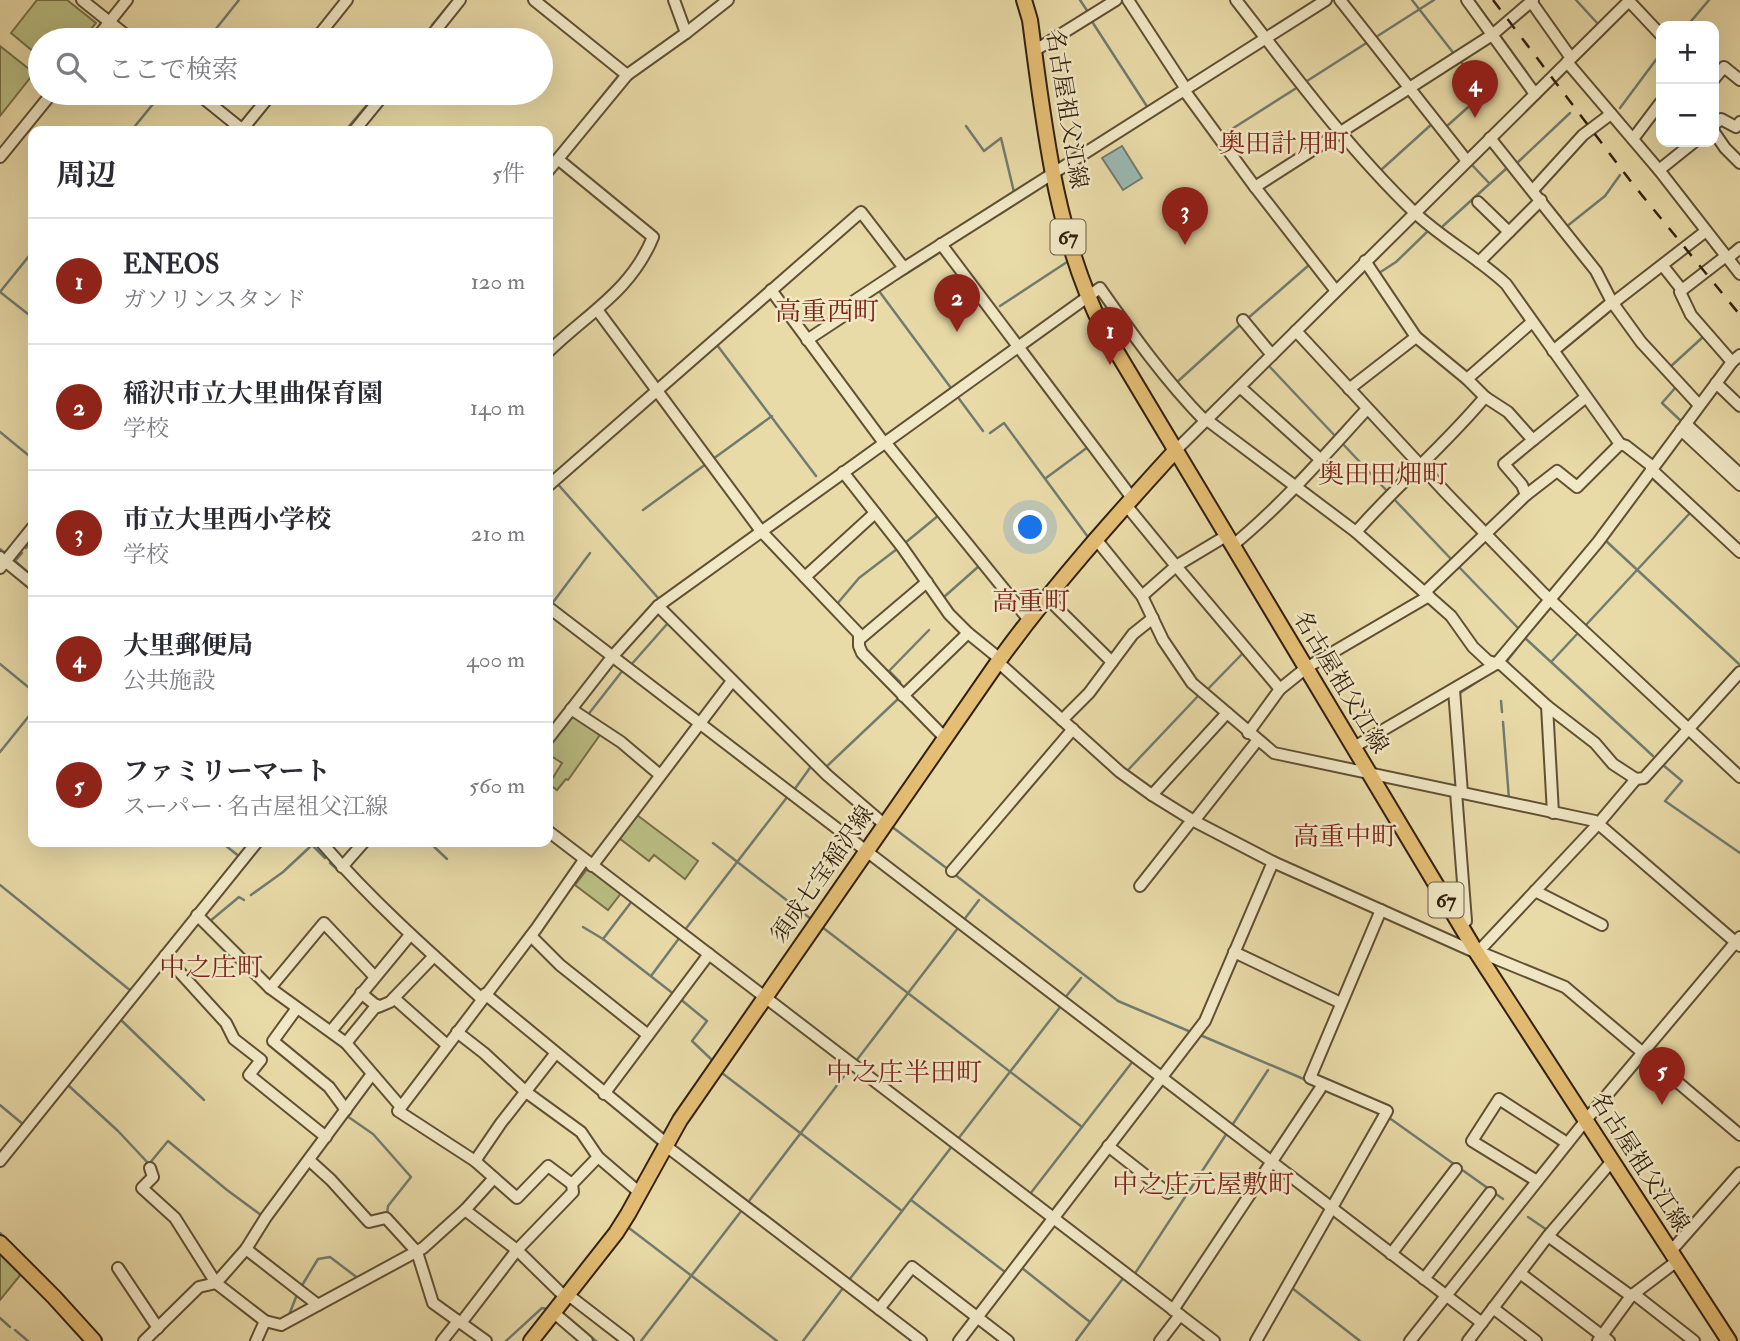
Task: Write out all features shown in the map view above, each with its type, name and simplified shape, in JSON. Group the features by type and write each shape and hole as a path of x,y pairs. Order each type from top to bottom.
{"main road":[{"name":"名古屋祖父江線","path":"1024,0 1052,173 1065,228 1087,297 1103,329 1460,925 1729,1341"},
{"name":"須成七宝稲沢線","path":"531,1341 616,1233 680,1121 999,660 1046,597 1175,451"},
{"path":"0,1243 94,1341"}],"street":[{"path":"82,0 117,28"},
{"path":"105,28 127,0"},
{"path":"325,28 347,0"},
{"path":"438,28 460,0"},
{"path":"534,0 627,75"},
{"path":"674,0 686,33"},
{"path":"553,166 627,75 727,0"},
{"path":"1034,51 1116,0"},
{"path":"1128,0 1185,89 1255,187 1336,291"},
{"path":"1236,0 1341,133 1414,212 1506,284 1620,444 1652,468 1740,552"},
{"path":"807,340 857,307 853,301 1326,0"},
{"path":"1340,0 1467,160"},
{"path":"1467,0 1535,94"},
{"path":"1175,451 1630,0 1656,29"},
{"path":"1255,187 1492,35 1531,1 1569,60 1740,274"},
{"path":"1719,73 1724,67 1740,80"},
{"path":"0,157 42,105"},
{"path":"212,105 237,126"},
{"path":"247,126 263,105"},
{"path":"358,126 375,105"},
{"path":"1633,139 1656,109"},
{"path":"1533,190 1583,135 1611,114"},
{"path":"1719,121 1721,119 1735,127 1740,122"},
{"path":"1490,138 1596,271 1613,302 1641,342 1699,405"},
{"path":"1719,139 1740,163"},
{"path":"1659,170 1688,147"},
{"path":"553,347 598,311 632,275 653,237 559,160"},
{"path":"1479,262 1541,200"},
{"path":"1478,202 1509,232"},
{"path":"553,482 861,212 904,268"},
{"path":"1553,351 1706,230"},
{"path":"941,244 1176,566 1280,689"},
{"path":"1354,747 1496,664 1598,542 1736,358 1690,315 1680,292 1740,248"},
{"path":"1365,261 1416,337 1485,397 1508,412 1533,440"},
{"path":"1663,266 1682,290"},
{"path":"553,733 612,657 658,606 1100,288 1157,368 1206,420 1356,532 1451,616 1488,661 1502,665 1547,706 1595,743 1613,764 1636,779 1644,778 1740,672"},
{"path":"771,290 884,443 1029,620"},
{"path":"598,311 761,531 859,634 862,653 945,738"},
{"path":"1243,320 1272,355"},
{"path":"1467,379 1532,322"},
{"path":"1296,331 1485,534 1551,600 1740,777"},
{"path":"1349,390 1416,337"},
{"path":"1716,383 1740,406"},
{"path":"1240,387 1321,460"},
{"path":"1356,532 1376,509 1422,466 1485,397"},
{"path":"1526,495 1522,485 1504,464 1586,397"},
{"path":"1142,596 1176,566 1229,541 1262,521 1367,409"},
{"path":"1683,427 1740,474"},
{"path":"1683,427 1740,485"},
{"path":"1140,886 1193,821 1252,737 1280,689 1306,668 1427,594 1526,495 1557,471 1577,487 1620,444"},
{"path":"844,472 949,614 1062,720 1121,772 1152,795 1193,821 1273,862 1478,953 1565,987 1740,1135"},
{"path":"805,577 875,513"},
{"path":"28,533 2,562 28,580"},
{"path":"1096,538 1142,596 1163,640 1192,683 1252,737 1274,753 1598,824 1739,942 1567,1143 1410,1341"},
{"path":"860,638 927,582"},
{"path":"1046,597 1112,662"},
{"path":"658,606 827,775 885,825"},
{"path":"553,611 1482,1323"},
{"path":"1062,720 1089,693 1133,634 1153,618"},
{"path":"903,696 968,633"},
{"path":"442,1341 517,1250 573,1192 572,1184 548,1166 517,1198 475,1161 398,1111 484,996 732,681"},
{"path":"1454,690 1465,921 1460,925"},
{"path":"1547,706 1553,813"},
{"path":"571,709 621,743 660,775"},
{"path":"1152,795 1227,713"},
{"path":"553,723 558,727"},
{"path":"952,872 1073,729"},
{"path":"1478,953 1598,824 1636,779"},
{"path":"553,835 1214,1341"},
{"path":"0,1161 253,847"},
{"path":"325,847 342,867 434,956 666,1145 921,1341"},
{"path":"342,867 359,847"},
{"path":"960,1341 1205,1021 1273,862"},
{"path":"1535,891 1602,925"},
{"path":"1256,1341 1387,1111 1310,1078 1381,910"},
{"path":"197,915 270,988 346,1043 401,1107"},
{"path":"270,988 324,923 374,976"},
{"path":"331,1031 410,935"},
{"path":"531,936 560,965 648,1035"},
{"path":"1234,952 1341,1003"},
{"path":"604,1094 709,954"},
{"path":"165,956 226,1023 234,1039 261,1060 249,1075 326,1137"},
{"path":"361,993 377,1005 383,1006 434,956"},
{"path":"394,998 447,1045"},
{"path":"346,1043 377,1005"},
{"path":"297,1008 274,1041 329,1087 346,1110"},
{"path":"457,1032 526,1092 581,1132 598,1157 640,1193"},
{"path":"475,1161 555,1054"},
{"path":"144,1341 199,1287 216,1283 246,1249 266,1217 372,1074"},
{"path":"1160,1341 1320,1090"},
{"path":"1537,1181 1472,1141 1499,1099 1567,1143"},
{"path":"1108,1146 1168,1193"},
{"path":"572,1184 598,1157"},
{"path":"309,1160 369,1222 386,1218 417,1252 433,1303 486,1341"},
{"path":"1468,1341 1548,1236 1612,1161"},
{"path":"150,1168 153,1177 142,1188 174,1218 216,1283 265,1321 281,1325 417,1252 465,1210 494,1178"},
{"path":"1391,1254 1456,1169"},
{"path":"1520,1273 1603,1339 1633,1296 1674,1256 1740,1172"},
{"path":"1424,1279 1490,1193"},
{"path":"465,1210 517,1250 566,1295 628,1341"},
{"path":"1548,1236 1694,1341"},
{"path":"246,1249 318,1305"},
{"path":"879,1309 912,1267 1008,1341"},
{"path":"118,1268 158,1328"},
{"path":"1493,1308 1536,1341"},
{"path":"552,1312 587,1341"},
{"path":"256,1341 265,1321"}],"green space":[{"path":"37,0 67,0 96,23 92,28 28,28 28,47 11,33"},
{"path":"0,46 28,68 28,81 0,116"},
{"path":"573,713 602,732 568,780 557,790 553,787 553,778 562,763 553,757 553,739"},
{"path":"637,815 698,861 685,879 654,855 649,861 619,838"},
{"path":"588,868 622,892 608,910 575,885"},
{"path":"0,1252 22,1273 0,1300"}],"water":[{"path":"1122,146 1142,178 1123,190 1102,158"}],"waterway":[{"path":"217,28 239,0"},
{"path":"1080,0 1088,12"},
{"path":"1412,0 1455,55"},
{"path":"1376,37 1434,0"},
{"path":"1474,0 1492,25"},
{"path":"1576,0 1598,24"},
{"path":"1691,21 1709,0"},
{"path":"432,25 452,1"},
{"path":"1091,20 1148,108"},
{"path":"1501,37 1527,73"},
{"path":"1307,81 1368,42"},
{"path":"1620,108 1656,60"},
{"path":"1447,126 1485,92 1462,63"},
{"path":"566,141 619,75"},
{"path":"1224,134 1298,87"},
{"path":"135,126 152,105"},
{"path":"349,126 367,105"},
{"path":"1517,163 1570,113"},
{"path":"1381,170 1433,123"},
{"path":"966,126 984,151 1001,138 1014,192"},
{"path":"1472,165 1489,183"},
{"path":"1443,226 1508,167"},
{"path":"1566,227 1605,196 1620,175"},
{"path":"1540,192 1561,218"},
{"path":"1000,214 1012,206"},
{"path":"984,224 990,220"},
{"path":"947,247 978,227"},
{"path":"1379,273 1396,262 1429,230"},
{"path":"898,279 942,251"},
{"path":"0,292 28,257"},
{"path":"1000,306 1067,262"},
{"path":"1247,319 1309,265"},
{"path":"869,297 892,283"},
{"path":"879,291 951,388"},
{"path":"0,292 28,314"},
{"path":"1176,383 1241,324"},
{"path":"1669,368 1704,336 1702,334"},
{"path":"717,345 816,476"},
{"path":"1270,367 1337,438"},
{"path":"1676,387 1662,403 1681,421"},
{"path":"957,396 983,431"},
{"path":"713,459 772,416"},
{"path":"990,433 1004,423 1088,537"},
{"path":"0,432 28,455"},
{"path":"1342,443 1387,491"},
{"path":"1046,478 1088,447"},
{"path":"643,510 706,464"},
{"path":"1585,626 1690,513 1654,480"},
{"path":"556,482 659,599"},
{"path":"1506,507 1521,492"},
{"path":"1393,498 1452,560 1454,558"},
{"path":"905,543 939,515"},
{"path":"1606,541 1739,664"},
{"path":"0,549 5,553"},
{"path":"837,604 859,578 897,549"},
{"path":"22,553 15,561 28,573"},
{"path":"553,602 590,553"},
{"path":"944,597 979,566"},
{"path":"1458,566 1519,629"},
{"path":"630,666 668,623"},
{"path":"900,682 889,671 929,630"},
{"path":"1552,661 1578,633"},
{"path":"1507,661 1525,638 1653,756"},
{"path":"1206,691 1243,653"},
{"path":"0,664 28,687"},
{"path":"587,716 623,670"},
{"path":"1460,693 1489,674"},
{"path":"1128,770 1199,695"},
{"path":"825,768 899,698"},
{"path":"1501,701 1502,712"},
{"path":"0,752 28,717"},
{"path":"1503,722 1509,799"},
{"path":"1453,744 1456,785"},
{"path":"794,790 812,765"},
{"path":"1663,765 1682,781 1665,801 1740,853"},
{"path":"684,931 788,796"},
{"path":"891,826 949,870"},
{"path":"713,843 811,919"},
{"path":"227,847 240,857"},
{"path":"244,866 260,847"},
{"path":"251,895 283,872 310,847"},
{"path":"314,847 325,858"},
{"path":"434,847 447,859"},
{"path":"330,863 338,870"},
{"path":"954,874 1118,1001 1191,1032"},
{"path":"0,885 131,991"},
{"path":"209,922 239,897 244,900"},
{"path":"963,921 979,900"},
{"path":"603,939 632,901"},
{"path":"583,927 603,939 675,995"},
{"path":"822,927 1082,1127"},
{"path":"856,1061 958,928"},
{"path":"651,976 680,937"},
{"path":"1064,999 1081,978"},
{"path":"679,998 707,1021 692,1041 712,1060"},
{"path":"958,1139 1061,1006"},
{"path":"120,1019 204,1100"},
{"path":"1200,1035 1306,1080"},
{"path":"1030,1194 1133,1061"},
{"path":"749,1201 851,1067"},
{"path":"1231,1127 1268,1070"},
{"path":"722,1073 902,1211"},
{"path":"69,1086 149,1164 168,1141 261,1215"},
{"path":"0,1105 24,1125"},
{"path":"347,1116 373,1134 411,1177 388,1206 389,1216"},
{"path":"1388,1117 1503,1199"},
{"path":"1134,1275 1227,1133"},
{"path":"1607,1140 1611,1146"},
{"path":"849,1280 953,1145"},
{"path":"678,1148 788,1232"},
{"path":"1616,1154 1627,1172"},
{"path":"1634,1181 1667,1232"},
{"path":"911,1200 1005,1272"},
{"path":"641,1341 742,1210"},
{"path":"1528,1217 1547,1230"},
{"path":"629,1228 777,1341"},
{"path":"0,1233 6,1239"},
{"path":"301,1287 318,1259 330,1257 359,1279"},
{"path":"1022,1268 1090,1322"},
{"path":"1076,1341 1124,1277"},
{"path":"803,1341 843,1288"},
{"path":"1292,1288 1360,1341"},
{"path":"289,1315 298,1292"},
{"path":"506,1341 542,1308 547,1309"},
{"path":"562,1312 596,1341"},
{"path":"0,1318 10,1327"},
{"path":"15,1330 28,1341"}],"railway":[{"path":"1493,0 1632,183 1740,315"}],"place":[{"name":"大里郵便局","path":"1475,118"},
{"name":"市立大里西小学校","path":"1185,245"},
{"name":"稲沢市立大里曲保育園","path":"957,332"},
{"name":"ENEOS","path":"1110,365"},
{"name":"ファミリーマート","path":"1662,1105"}],"district":[{"name":"奥田計用町","path":"1284,144"},
{"name":"高重西町","path":"827,312"},
{"name":"奥田田畑町","path":"1383,475"},
{"name":"高重町","path":"1031,602"},
{"name":"高重中町","path":"1345,837"},
{"name":"中之庄町","path":"211,968"},
{"name":"中之庄半田町","path":"904,1073"},
{"name":"中之庄元屋敷町","path":"1203,1185"}]}
